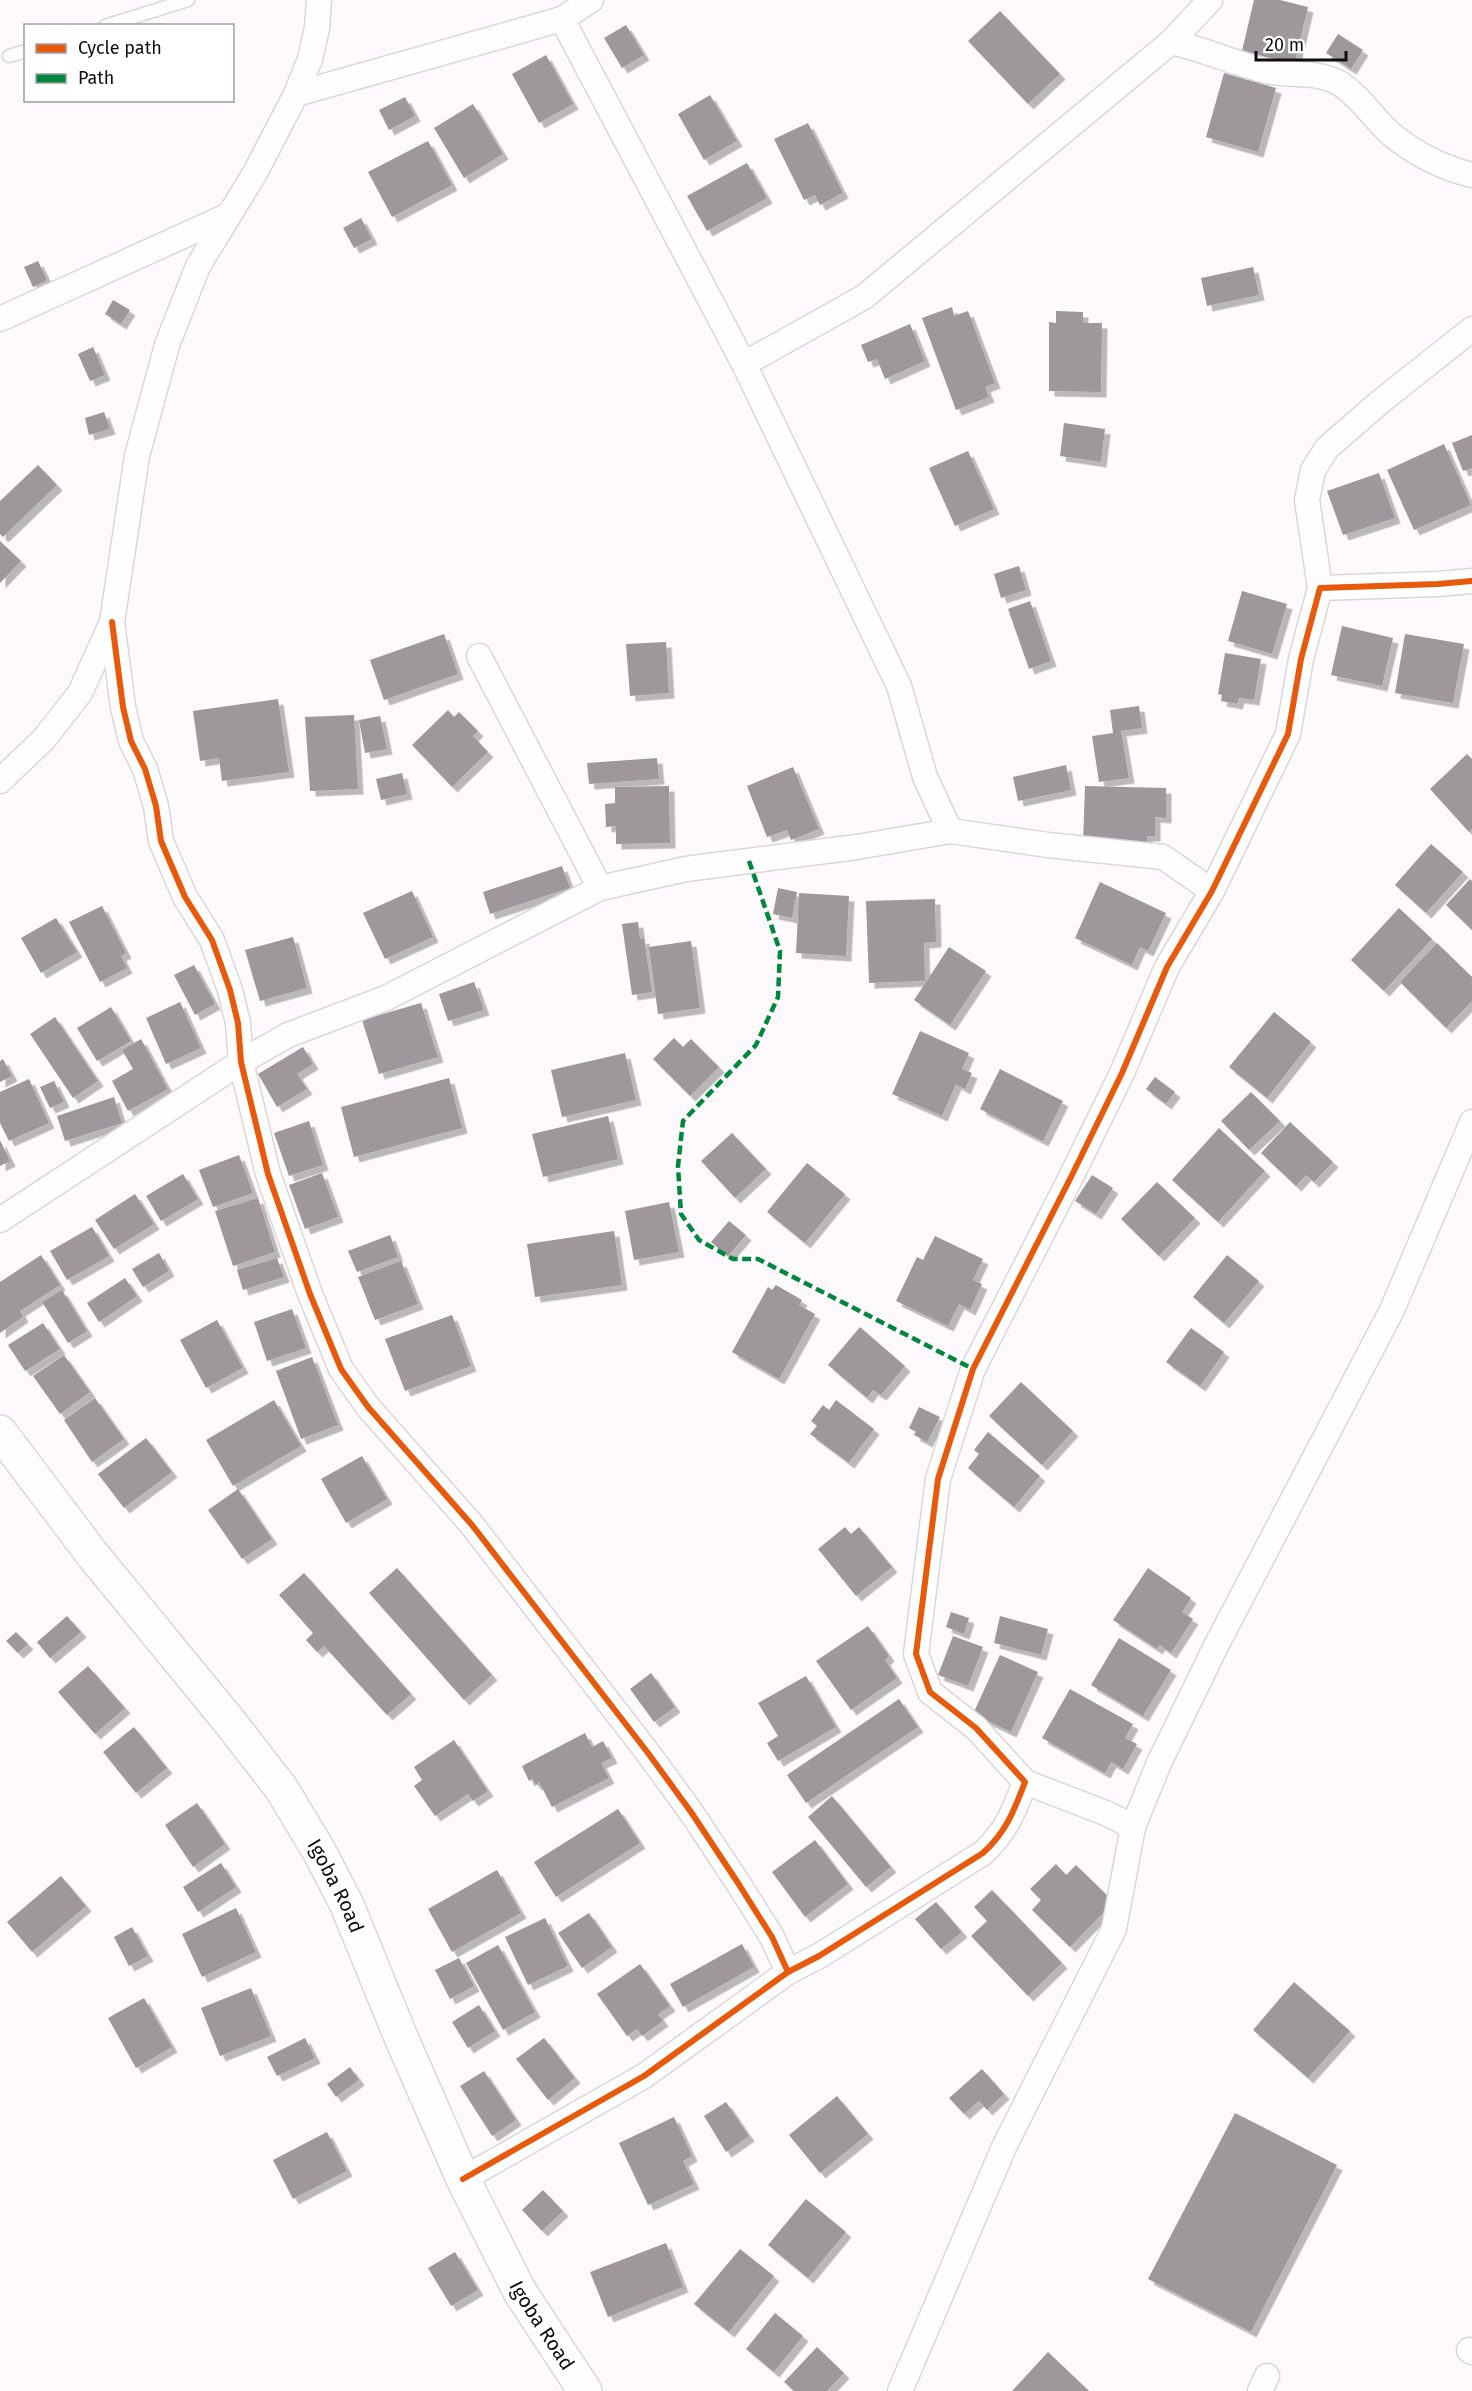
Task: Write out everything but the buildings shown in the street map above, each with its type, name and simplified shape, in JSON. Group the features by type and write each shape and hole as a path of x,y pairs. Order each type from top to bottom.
{"street":[{"path":"320,0 310,59 296,94 255,173 198,266 167,345 154,387 135,466 112,622 123,707 131,741 145,769 156,806 161,841 185,897 212,940 227,980 238,1023 241,1062 268,1174 310,1294 341,1369 368,1407 478,1533 648,1753 738,1883 772,1937 788,1972"},
{"path":"296,94 562,19 591,0"},
{"path":"744,364 864,297 1171,42 1210,0"},
{"path":"562,19 744,364 899,686 925,777 950,831"},
{"path":"1171,42 1198,48 1266,71 1317,75 1338,82 1357,97 1392,134 1419,153 1472,175"},
{"path":"0,319 227,216"},
{"path":"1133,1827 1108,1814 1025,1782 976,1728 930,1692 916,1654 938,1479 972,1369 1122,1073 1167,967 1212,891 1288,734 1301,659 1320,588 1307,500 1313,470 1327,448 1380,402 1472,329"},
{"path":"1320,588 1472,581"},
{"path":"0,781 44,739 80,693 112,622"},
{"path":"479,656 600,888"},
{"path":"0,1220 241,1062 288,1035 386,998 600,888 686,869 857,847 950,831 1048,845 1163,857 1212,891"},
{"path":"900,2391 1004,2147 1114,1929 1133,1827 1160,1763 1217,1644 1392,1310 1472,1122"},
{"name":"Igoba Road","path":"0,1432 92,1554 229,1721 280,1788 319,1851 347,1905 400,2035 463,2179 520,2292 585,2391"},
{"path":"463,2179 644,2076 788,1972 819,1956 983,1853 999,1837 1015,1809 1025,1782"}],"lane":[{"path":"111,24 188,0"},
{"path":"9,56 24,52"}],"marked path":[{"path":"749,861 780,951 778,997 756,1045 683,1121 678,1166 681,1214 699,1240 733,1259 758,1259 973,1369"}],"cycle path":[{"path":"463,2179 644,2076 788,1972 819,1956 983,1853 1003,1829 1013,1812 1025,1782 976,1728 930,1692 916,1654 938,1479 973,1369 1122,1073 1167,967 1212,891 1288,734 1301,659 1320,588 1472,581"},
{"path":"112,622 123,707 131,741 145,769 156,806 161,841 185,897 212,940 230,990 238,1023 241,1062 268,1174 310,1294 341,1369 368,1407 472,1525 648,1753 738,1883 772,1937 788,1972"}]}
